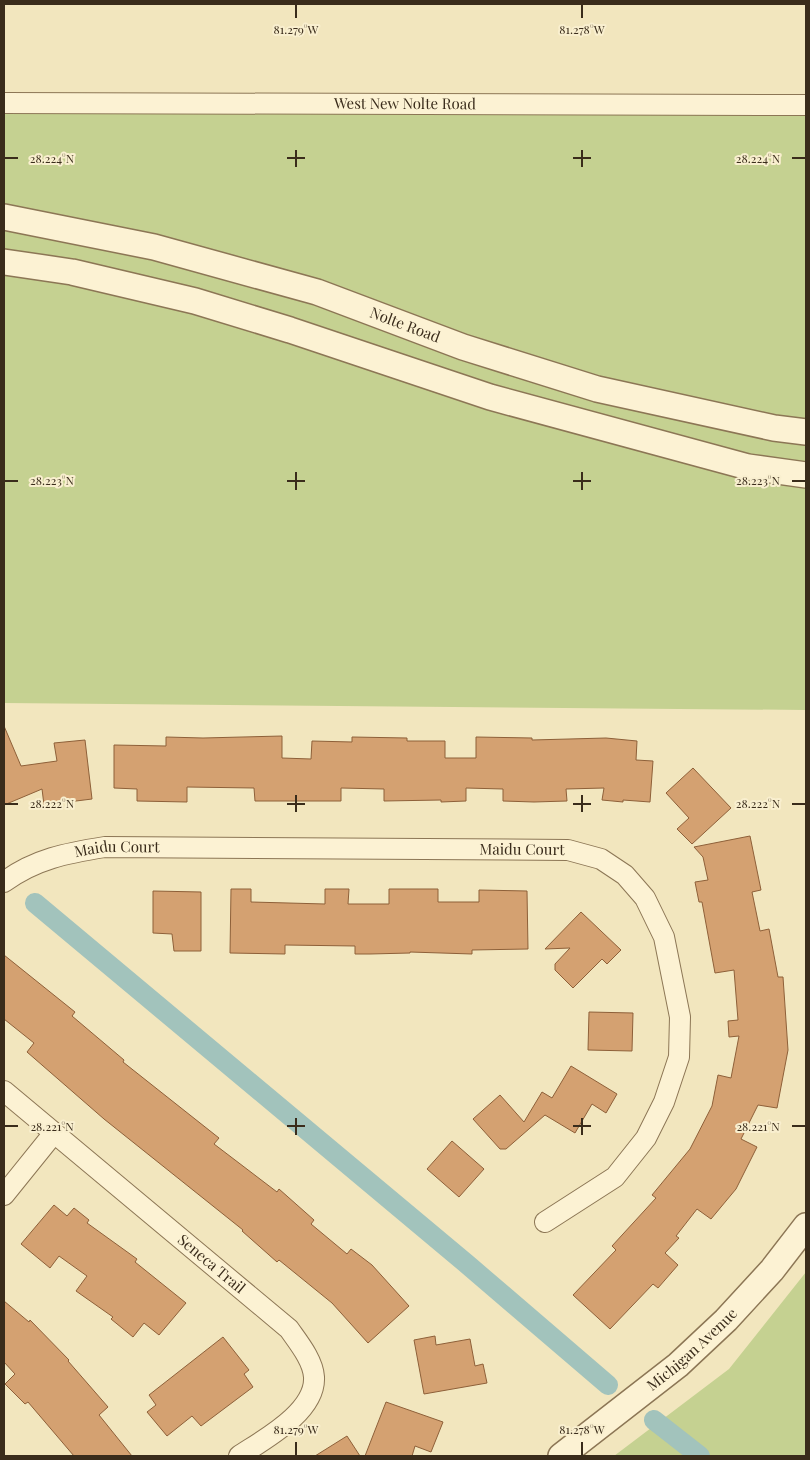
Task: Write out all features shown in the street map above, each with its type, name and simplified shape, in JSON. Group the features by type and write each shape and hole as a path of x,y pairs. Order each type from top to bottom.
{"street":[{"name":"West New Nolte Road","path":"4,103 806,105"},
{"name":"Nolte Road","path":"4,217 154,247 317,292 463,347 597,389 774,428 806,432"},
{"path":"4,262 72,272 195,301 290,330 490,397 748,466 806,475"},
{"name":"Maidu Court","path":"4,882 28,866 64,853 105,847 568,850 601,859 625,875 645,898 664,937 680,1017 679,1057 664,1102 646,1138 615,1177 545,1222"},
{"name":"Seneca Trail","path":"4,1091 289,1329 306,1354 314,1377 311,1396 290,1421 239,1456"},
{"path":"4,1195 54,1133"},
{"name":"Michigan Avenue","path":"561,1456 692,1352 726,1320 772,1270 806,1226"}],"green space":[{"path":"4,103 806,112 806,421 775,417 599,378 4,205"},
{"path":"4,228 152,258 806,444 806,464 750,456 4,251"},
{"path":"4,273 70,283 193,312 806,486 806,710 4,703"},
{"path":"806,1272 806,1456 614,1456 729,1369"}],"building":[{"path":"4,726 21,766 57,761 54,743 85,740 92,799 44,805 42,789 4,805"},
{"path":"282,736 282,758 311,759 312,741 352,742 352,737 407,738 407,741 445,741 445,758 476,758 476,737 532,738 532,740 606,738 637,741 636,760 653,761 650,802 602,800 604,788 566,789 567,801 534,802 503,801 503,789 466,788 466,801 441,802 441,800 384,801 384,789 341,788 341,801 255,801 254,788 187,787 187,802 137,801 137,789 114,788 114,745 166,746 166,737"},
{"path":"693,768 731,808 692,844 677,829 689,818 666,793"},
{"path":"750,836 761,890 752,892 760,931 769,929 778,977 783,977 788,1050 777,1108 758,1105 741,1139 757,1147 736,1189 711,1219 697,1209 676,1236 679,1238 665,1253 678,1265 658,1288 653,1284 610,1329 573,1295 616,1250 612,1246 656,1198 652,1195 690,1149 712,1106 718,1075 731,1078 739,1036 729,1037 728,1021 738,1020 734,970 715,973 702,902 699,902 695,882 708,880 703,857 694,847"},
{"path":"231,889 251,889 251,902 325,904 325,889 349,889 348,904 389,904 389,889 438,889 438,902 479,902 479,890 527,891 528,949 472,950 472,954 410,952 355,954 355,946 285,945 285,954 230,953"},
{"path":"153,891 201,892 201,951 174,951 172,934 153,933"},
{"path":"581,912 621,950 607,964 602,959 573,988 555,970 555,964 570,948 545,949"},
{"path":"4,955 75,1012 72,1016 124,1060 123,1062 219,1138 214,1144 277,1192 279,1189 314,1220 311,1224 347,1254 351,1249 372,1265 409,1306 368,1343 332,1303 279,1260 277,1262 243,1230 104,1119 27,1052 34,1043 4,1019"},
{"path":"589,1012 633,1013 632,1051 588,1050"},
{"path":"571,1066 617,1094 606,1113 592,1104 575,1133 545,1115 506,1149 500,1149 473,1119 500,1095 524,1122 542,1092 552,1098"},
{"path":"452,1141 484,1169 459,1197 427,1169"},
{"path":"54,1205 67,1216 74,1208 89,1220 87,1223 137,1259 135,1262 186,1303 159,1335 144,1323 133,1337 111,1319 113,1317 76,1291 87,1276 59,1256 50,1268 21,1244"},
{"path":"4,1301 29,1322 30,1320 69,1360 108,1407 99,1415 132,1456 74,1456 28,1402 25,1404 5,1384 15,1374 4,1362"},
{"path":"435,1336 436,1345 470,1339 475,1366 483,1364 487,1383 424,1394 414,1340"},
{"path":"223,1337 249,1370 244,1374 253,1387 201,1426 192,1416 167,1436 147,1412 156,1405 149,1395"},
{"path":"386,1402 443,1422 431,1452 415,1446 412,1456 365,1456"},
{"path":"347,1436 360,1456 315,1456"}],"waterway":[{"path":"35,903 468,1265 608,1385"},
{"path":"341,1159 345,1155"},
{"path":"654,1420 700,1456"}]}
